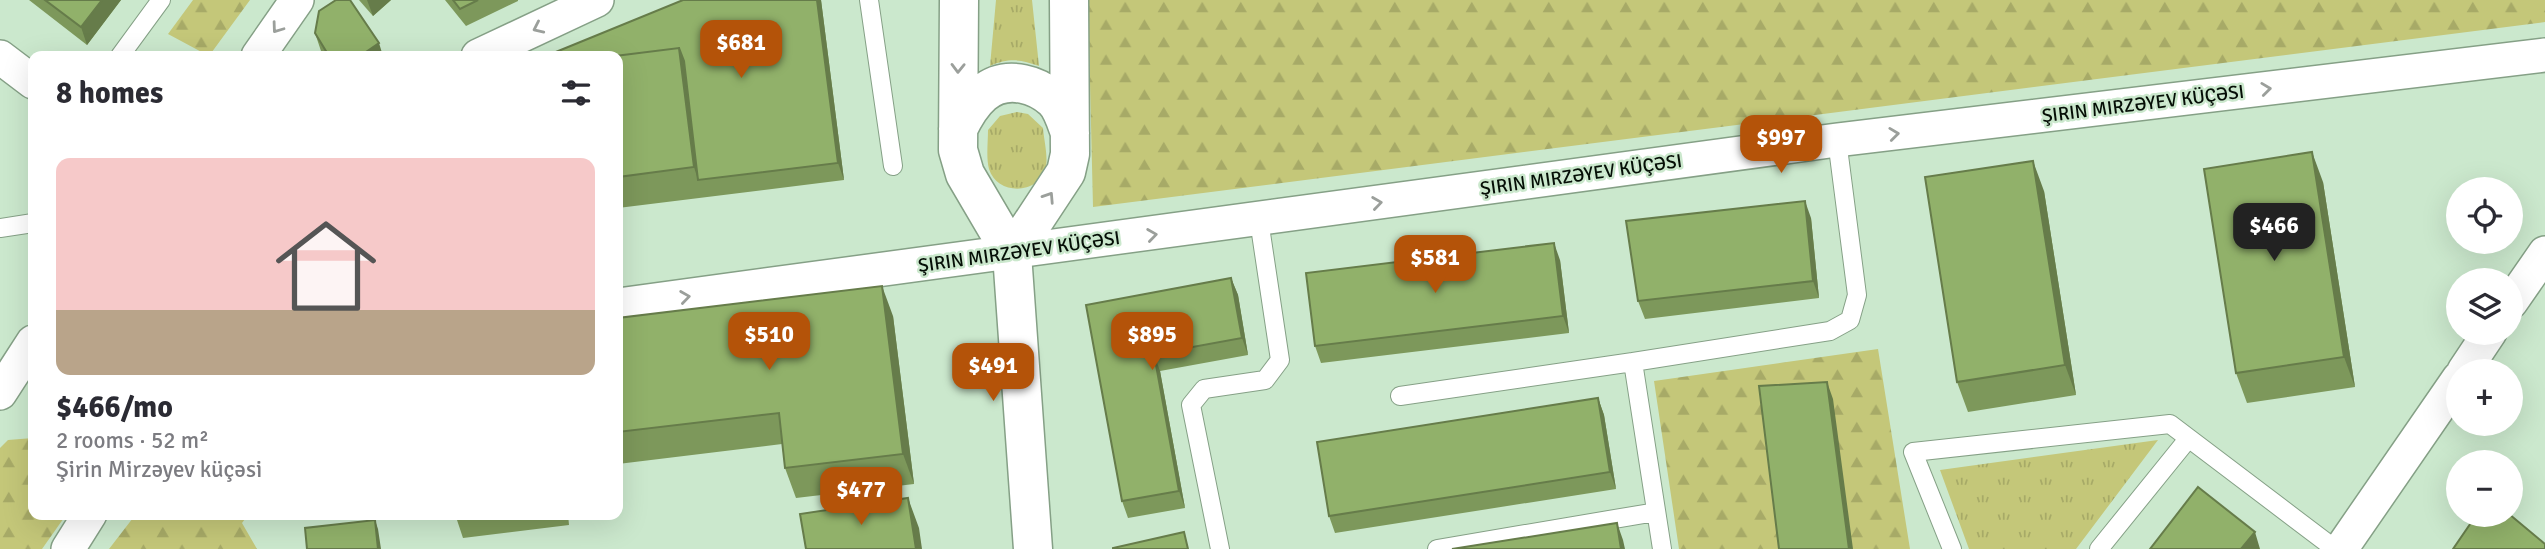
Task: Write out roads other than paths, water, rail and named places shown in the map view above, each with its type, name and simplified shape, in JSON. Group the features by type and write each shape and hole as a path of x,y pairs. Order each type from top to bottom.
{"street":[{"path":"261,51 297,0"},
{"path":"489,51 597,0"},
{"path":"959,0 958,150 965,174 1012,254 1033,549"},
{"path":"1012,254 1066,172 1070,154 1069,0"},
{"name":"ŞIRIN MIRZƏYEV KÜÇƏSI","path":"623,304 1837,141 2545,55"},
{"path":"0,57 28,79"},
{"path":"958,129 968,108 980,94 996,85 1012,82 1031,86 1052,99 1061,110 1070,133"},
{"path":"2523,285 2545,253"},
{"path":"9,387 28,351"},
{"path":"2338,549 2446,396"},
{"path":"68,549 86,520"}],"lane":[{"path":"124,51 161,0"},
{"path":"869,0 893,166"},
{"path":"1400,396 1830,331 1850,320 1857,295 1837,141"},
{"path":"1220,549 1191,405 1204,389 1265,380 1280,360 1259,220"},
{"path":"0,228 28,224"},
{"path":"1633,362 1662,549"},
{"path":"1952,549 1913,452 2170,424 2338,549"},
{"path":"2099,549 2188,439"},
{"path":"1437,549 1656,512"}]}
